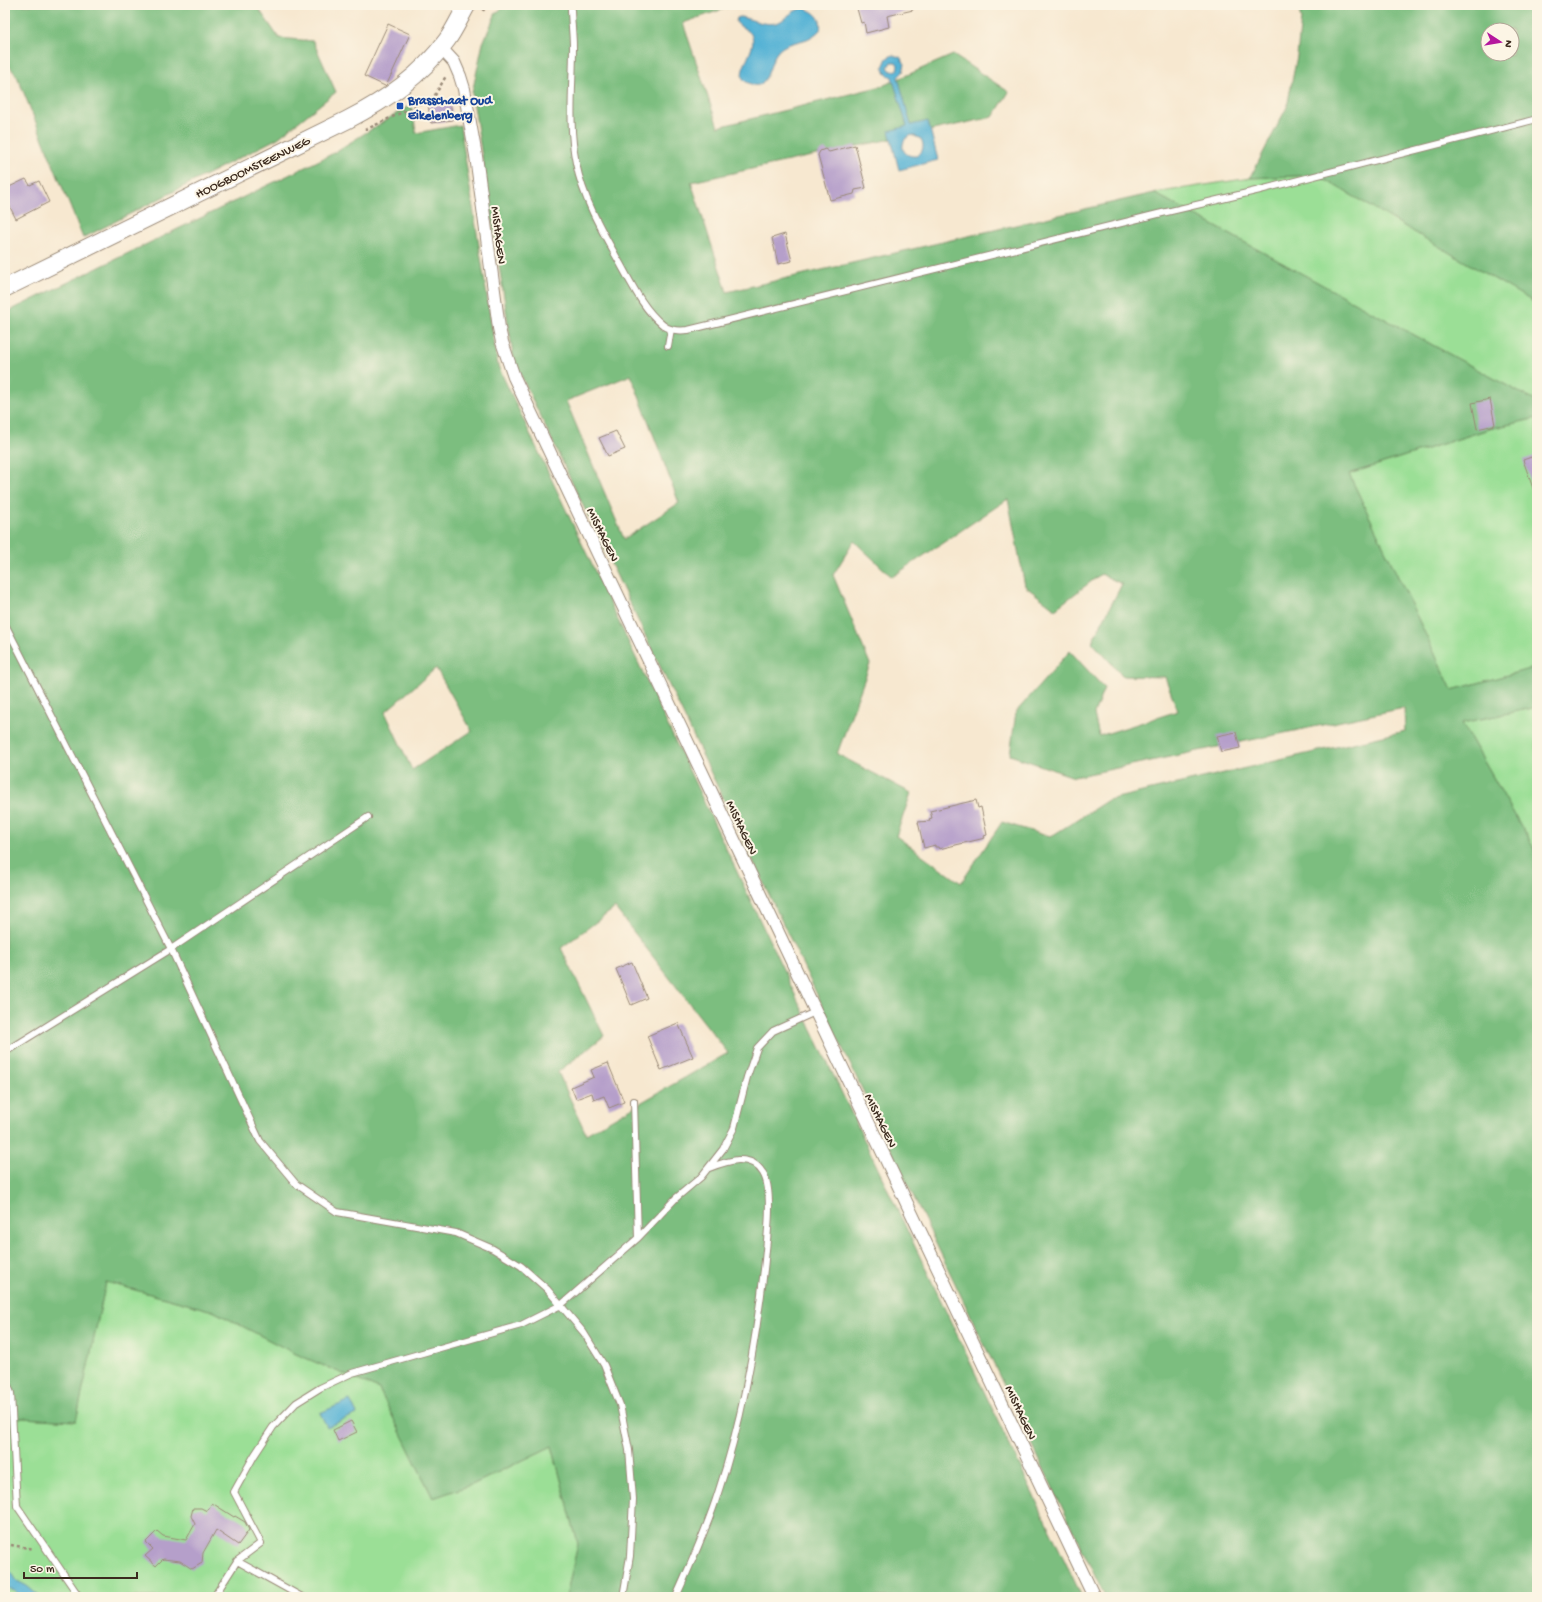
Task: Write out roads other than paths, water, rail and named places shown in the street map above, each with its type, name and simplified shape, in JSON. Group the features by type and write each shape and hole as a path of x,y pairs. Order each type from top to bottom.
{"street":[{"name":"HOOGBOOMSTEENWEG","path":"5,288 365,110 393,94 415,76 441,48 467,5"},
{"name":"MISHAGEN","path":"441,48 454,62 464,89 476,156 499,328 514,377 1094,1597"}],"lane":[{"path":"570,8 573,46 571,95 572,131 576,163 584,191 598,224 636,292 663,325 676,331 688,330 1260,190 1537,119"},
{"path":"668,346 671,329"},
{"path":"5,624 171,949 260,1141 296,1184 337,1212 456,1233 493,1249 522,1266 547,1289 584,1333 604,1365 620,1405 629,1450 633,1499 630,1556 623,1597"},
{"path":"5,1052 171,949 368,817"},
{"path":"214,1597 237,1561 261,1543 234,1492 254,1456 274,1427 296,1403 320,1388 352,1374 521,1325 561,1305 638,1238 676,1198 701,1177 709,1168 723,1149 734,1128 757,1048 773,1031 815,1012"},
{"path":"634,1101 638,1238"},
{"path":"676,1597 699,1546 718,1493 736,1430 756,1333 768,1234 769,1204 764,1173 754,1163 741,1159 728,1160 709,1168"},
{"path":"5,1378 11,1392 17,1506 78,1595 82,1597"},
{"path":"237,1561 302,1597"}],"water":[{"path":"803,8 811,11 817,16 821,26 820,30 809,38 789,44 779,50 761,84 754,85 745,81 742,76 743,70 753,43 751,34 736,22 737,18 740,17 771,24 781,21"},
{"path":"893,55 900,57 905,64 903,72 898,77 911,125 928,121 938,160 899,170 889,131 907,126 892,77 886,74 883,67 887,58","holes":["891,62 896,62 898,65 897,70 891,71 888,67","912,135 921,139 923,144 922,151 916,156 908,155 903,148 906,138"]},
{"path":"350,1400 357,1414 327,1427 320,1413"},
{"path":"5,1567 12,1573 17,1581 27,1586 40,1597 22,1597 15,1591 5,1588"}],"place":[{"name":"Brasschaat Oud Eikelenberg","path":"400,106"}]}
